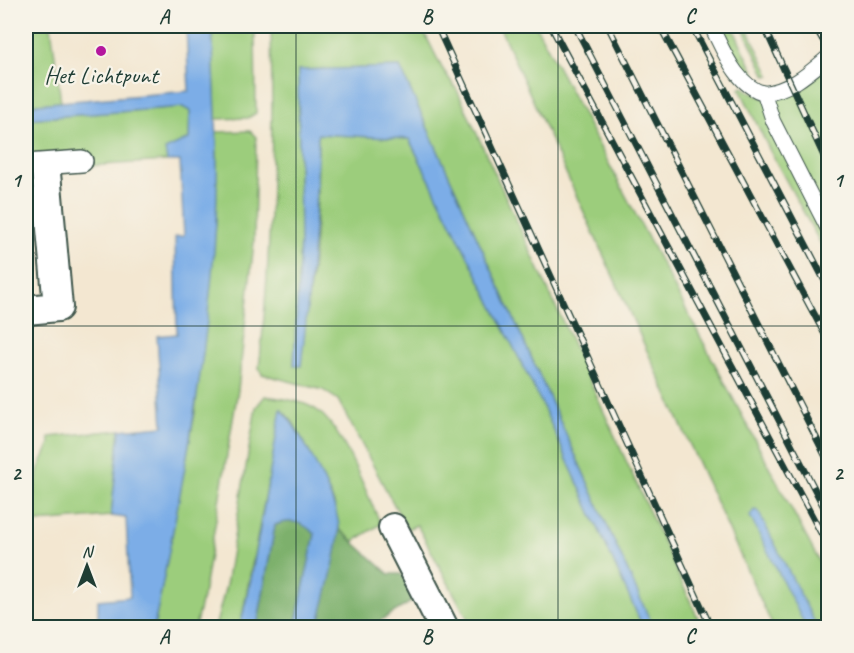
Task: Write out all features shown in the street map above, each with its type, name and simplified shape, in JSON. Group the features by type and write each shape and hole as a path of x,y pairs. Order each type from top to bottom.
{"street":[{"path":"26,310 58,307 36,169 82,161"},
{"path":"393,528 444,627"}],"lane":[{"path":"711,26 738,74 755,90 764,93 777,91 799,81 828,57"},
{"path":"764,93 773,121 828,229"}],"green space":[{"path":"26,26 51,26 61,102 26,105"},
{"path":"212,26 255,26 256,113 248,118 216,119"},
{"path":"271,26 421,26 442,68 457,90 702,627 653,627 400,67 298,70 300,240 294,366 307,309 314,251 318,134 409,139 541,402 643,627 472,627 417,525 407,529 338,400 323,390 262,374 259,368 267,282 271,197"},
{"path":"499,26 536,26 828,578 828,627 773,627"},
{"path":"714,26 732,26 757,78 741,72"},
{"path":"742,26 746,26 770,75 766,76"},
{"path":"828,64 828,257 770,151 740,89 743,87 765,98 783,96 800,88"},
{"path":"183,107 190,111 189,139 167,161 86,166 26,159 26,119"},
{"path":"250,131 256,137 254,242 238,390 204,590 195,627 154,628 195,413 216,221 215,132"},
{"path":"265,396 306,404 327,420 345,447 381,524 354,541 339,529 334,503 322,477 293,422 282,410 240,627 215,628 226,585 256,407"},
{"path":"120,430 111,516 26,523 26,512 34,493 38,470 50,443 49,437"},
{"path":"292,520 305,525 315,534 295,627 257,628 275,525"},
{"path":"339,529 389,574 401,574 413,589 411,602 370,627 318,628"}],"water":[{"path":"186,26 212,26 215,99 216,222 200,375 154,627 98,627 98,600 130,597 126,518 111,516 120,430 163,426 157,336 177,334 175,237 184,236 180,161 167,161 165,150 189,139 190,111 183,107 26,119 26,105 189,91"},
{"path":"400,67 653,627 643,627 541,402 409,139 318,134 315,221 301,366 294,366 300,240 298,70"},
{"path":"281,409 307,449 332,501 339,528 337,550 318,627 295,627 315,534 296,522 275,525 257,627 240,627 251,579"},
{"path":"754,510 758,511 817,627 806,627 750,516"}],"railway":[{"path":"437,26 711,628"},
{"path":"551,26 828,546"},
{"path":"575,26 828,515"},
{"path":"608,26 828,461"},
{"path":"660,26 828,340"},
{"path":"692,26 828,287"},
{"path":"764,26 828,165"},
{"path":"815,26 828,49"}],"place":[{"name":"Het Lichtpunt","path":"101,51"}]}
